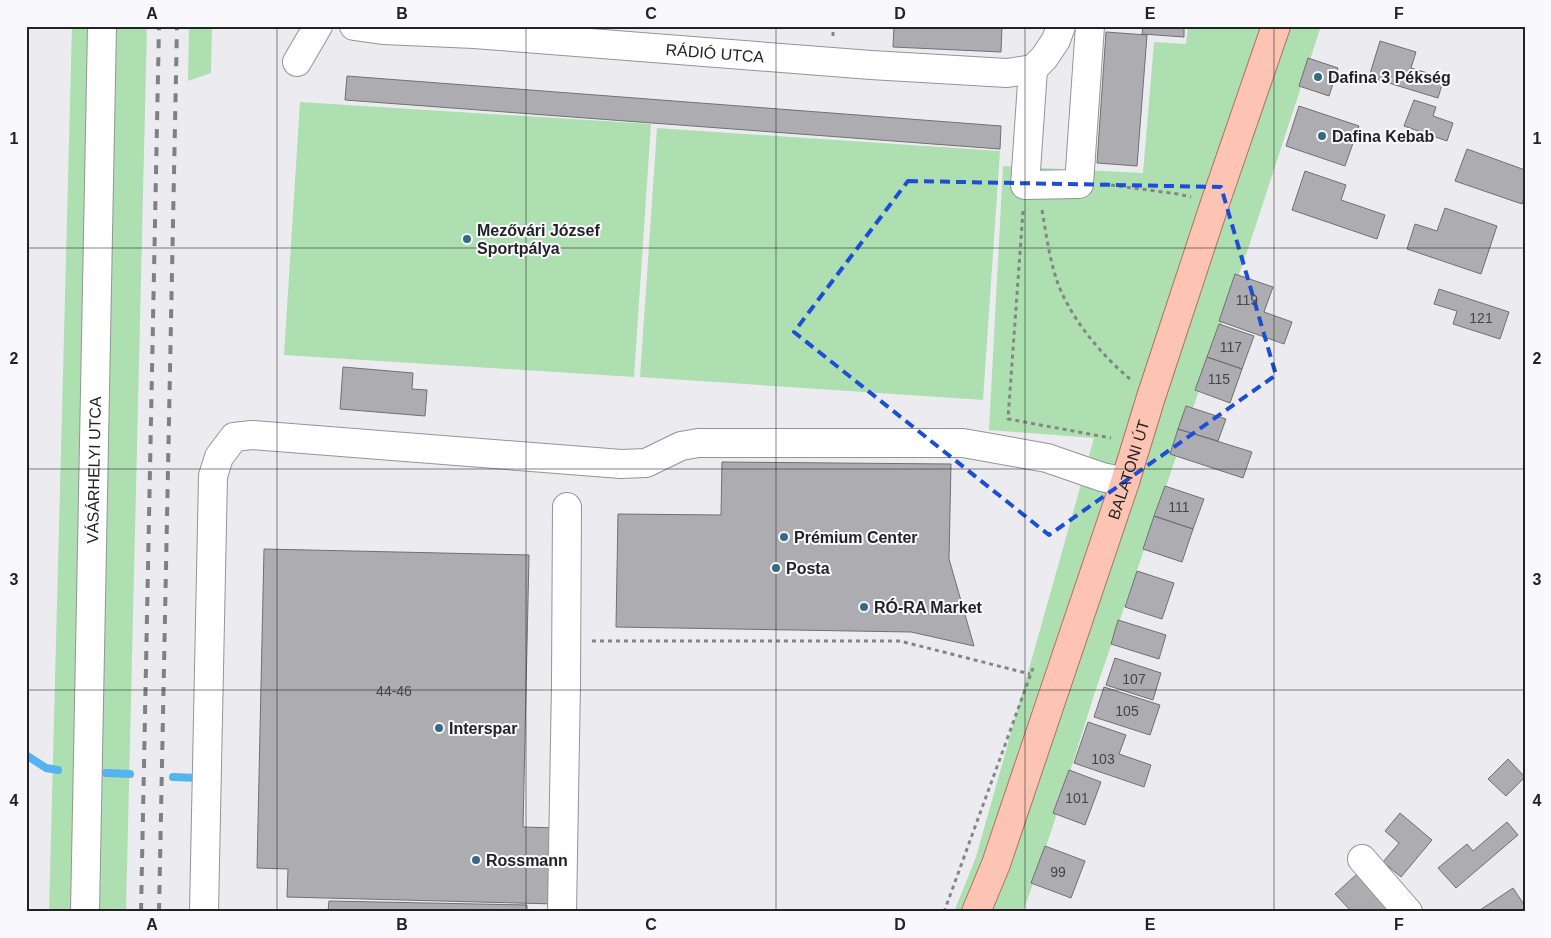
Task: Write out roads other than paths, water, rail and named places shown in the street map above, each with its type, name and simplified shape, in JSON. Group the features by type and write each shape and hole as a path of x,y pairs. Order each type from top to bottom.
{"main road":[{"name":"BALATONI ÚT","path":"976,912 996,864 1113,480 1151,397 1276,26"}],"street":[{"name":"VÁSÁRHELYI UTCA","path":"85,912 102,26"},
{"path":"297,62 318,26"},
{"name":"RÁDIÓ UTCA","path":"354,26 383,30 474,34 984,72 1007,73 1033,69"},
{"path":"1090,26 1079,184 1032,185 1033,69 1044,58 1060,30 1090,26"},
{"path":"204,912 213,476 219,457 234,438 252,436 621,464 646,463 681,446 698,443 963,443 1047,458 1113,480"},
{"path":"562,912 567,641 567,507"},
{"path":"1362,859 1408,912"}],"waterway":[{"path":"26,755 46,768 58,770"},
{"path":"106,773 130,774"},
{"path":"173,777 198,778"}],"railway":[{"path":"141,912 159,26"},
{"path":"159,912 177,26"}],"place":[{"name":"Dafina 3 Pékség","path":"1318,77"},
{"name":"Dafina Kebab","path":"1322,136"},
{"name":"Mezővári József Sportpálya","path":"467,239"},
{"name":"Prémium Center","path":"784,537"},
{"name":"Posta","path":"776,568"},
{"name":"RÓ-RA Market","path":"864,607"},
{"name":"Interspar","path":"439,728"},
{"name":"Rossmann","path":"476,860"}]}
